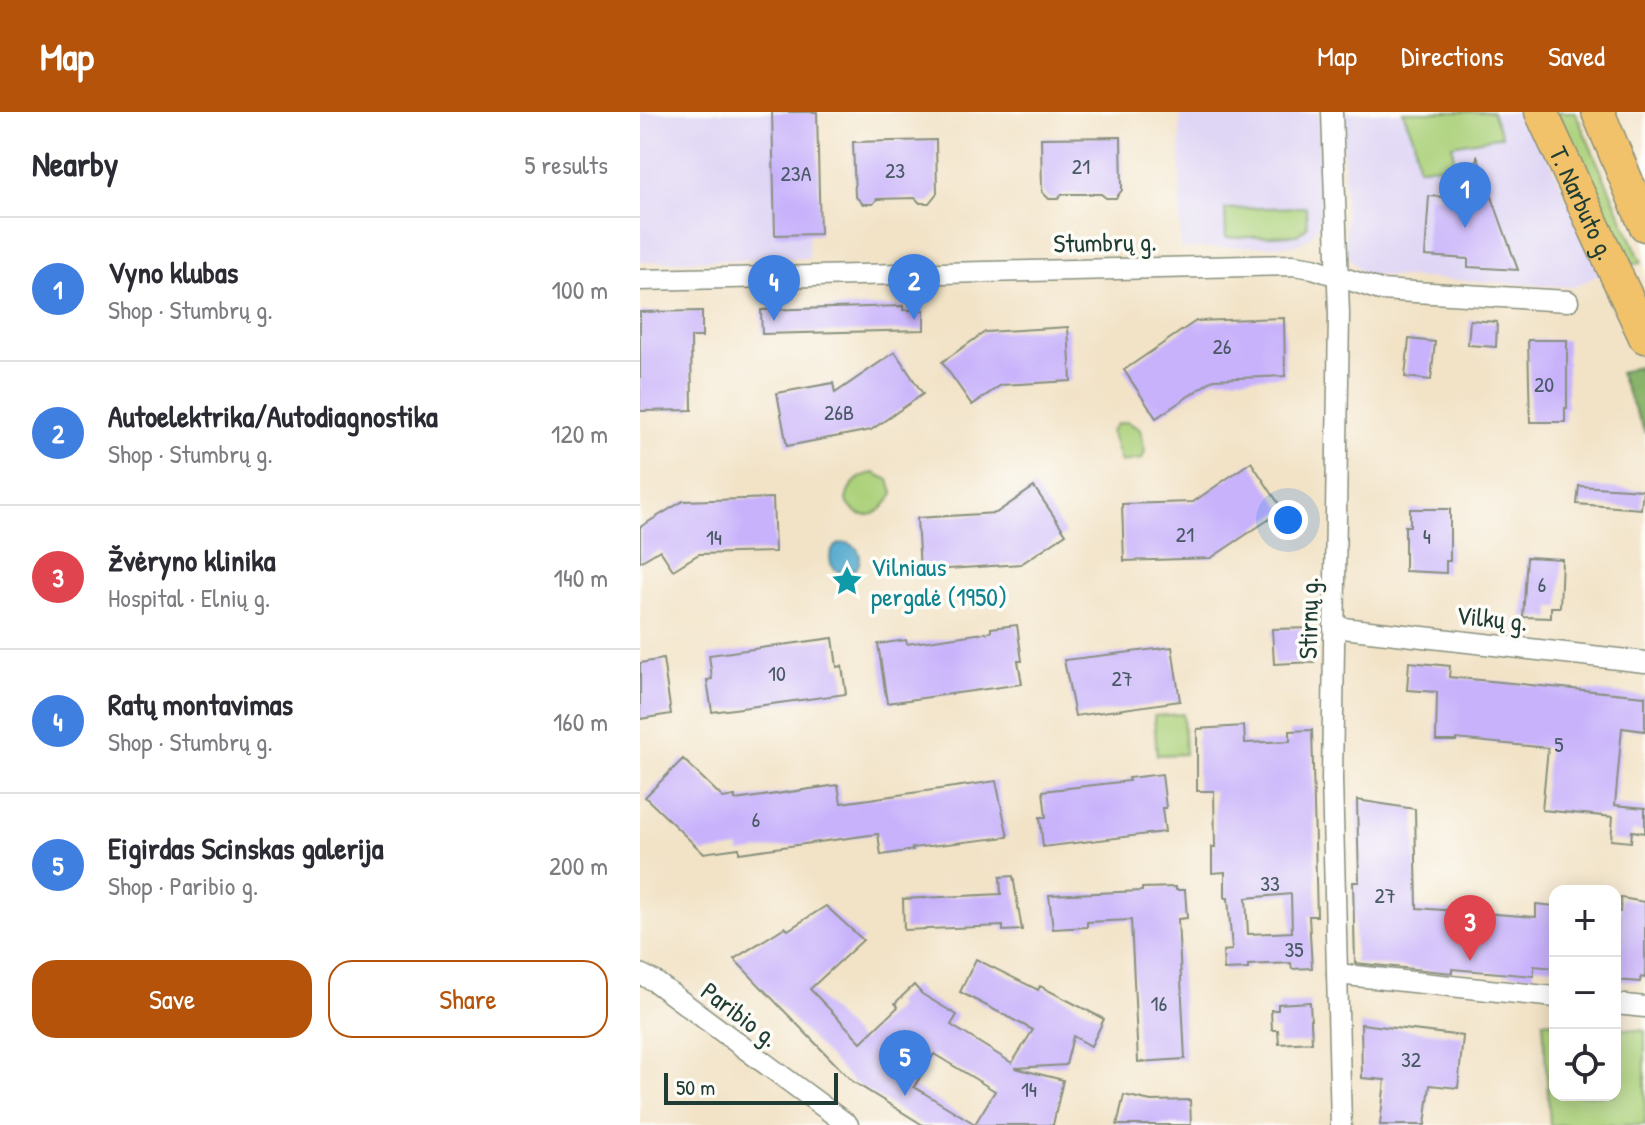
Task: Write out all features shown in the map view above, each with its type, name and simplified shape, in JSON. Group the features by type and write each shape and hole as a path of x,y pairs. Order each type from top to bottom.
{"main road":[{"name":"T. Narbuto g.","path":"1541,112 1645,337"},
{"name":"T. Narbuto g.","path":"1598,112 1645,224"}],"street":[{"name":"Stirnų g.","path":"1332,112 1339,314 1332,779 1341,1125"},
{"name":"Stumbrų g.","path":"640,280 1293,265 1380,290 1568,301"},
{"name":"Vilkų g.","path":"1334,627 1645,662"},
{"name":"Paribio g.","path":"640,974 654,981 848,1125"},
{"path":"1337,974 1549,996"},
{"path":"1621,1005 1645,1007"}],"shaded area":[{"path":"640,112 817,112 820,234 808,235 809,258 640,262"},
{"path":"1180,112 1318,112 1321,214 1309,238 1297,245 1180,249"},
{"path":"1342,112 1527,112 1602,274 1573,287 1370,275 1360,271 1348,256 1346,246"}],"green space":[{"path":"1403,112 1492,112 1502,136 1452,145 1455,166 1418,167 1414,139"},
{"path":"1557,112 1575,112 1642,263 1627,265"},
{"path":"1306,207 1307,227 1297,235 1226,238 1225,209"},
{"path":"1637,366 1645,383 1645,433 1619,373"},
{"path":"1127,422 1140,429 1145,451 1142,459 1121,462 1111,431 1117,424"},
{"path":"874,473 889,480 893,493 878,512 865,515 852,509 846,501 849,490 859,479"},
{"path":"1183,714 1185,754 1157,755 1154,716"},
{"path":"1543,1021 1549,1022 1549,1101 1621,1101 1621,1029 1645,1031 1645,1125 1550,1125"}],"water":[{"path":"845,543 856,547 860,558 856,569 845,573 834,569 830,558 834,547"}],"building":[{"path":"772,112 817,112 820,234 775,235"},
{"path":"1121,137 1122,190 1116,198 1106,198 1101,194 1062,194 1058,199 1049,199 1042,192 1041,138"},
{"path":"936,140 937,193 929,203 920,203 915,198 877,199 873,204 863,204 855,196 853,142"},
{"path":"1477,155 1518,270 1468,267 1468,259 1425,256 1429,196 1474,199"},
{"path":"903,306 903,310 924,310 924,330 762,334 761,310"},
{"path":"702,311 702,337 691,337 692,410 640,411 640,312"},
{"path":"1284,318 1285,376 1214,379 1156,418 1124,370 1196,321"},
{"path":"1470,320 1497,322 1496,347 1468,345"},
{"path":"1068,327 1071,381 1001,385 972,405 942,362 985,332"},
{"path":"1409,339 1435,342 1431,380 1405,377"},
{"path":"1528,340 1567,340 1565,422 1530,422"},
{"path":"895,352 923,394 871,430 787,446 777,393 833,383 835,393"},
{"path":"1251,462 1283,510 1211,558 1124,561 1122,504 1193,502"},
{"path":"1579,486 1643,490 1641,509 1577,504"},
{"path":"1034,487 1066,534 1021,564 920,571 917,518 996,513"},
{"path":"773,498 775,552 699,554 673,570 660,550 640,562 640,527 683,501"},
{"path":"1410,509 1450,509 1450,561 1446,561 1446,573 1405,571 1405,526 1410,526"},
{"path":"1527,557 1562,559 1560,607 1551,607 1551,618 1523,617"},
{"path":"1017,625 1022,684 887,703 878,644 906,640 907,644 991,632 991,628"},
{"path":"1313,628 1314,662 1274,664 1272,629"},
{"path":"833,638 837,667 842,666 846,694 712,712 707,680 712,679 709,655"},
{"path":"1172,647 1180,701 1075,716 1064,660"},
{"path":"663,659 671,714 640,719 640,663"},
{"path":"1409,662 1450,666 1449,677 1645,696 1645,731 1622,728 1615,805 1645,808 1645,833 1632,831 1631,842 1611,840 1613,817 1542,810 1548,748 1456,739 1436,741 1437,692 1407,690"},
{"path":"1244,726 1245,743 1290,741 1290,731 1312,730 1317,916 1309,916 1312,968 1292,969 1291,963 1248,965 1248,969 1224,970 1223,951 1232,950 1228,898 1225,898 1225,872 1212,873 1214,791 1197,791 1197,729","holes":["1291,894 1292,932 1248,934 1246,898"]},
{"path":"683,759 723,798 735,796 735,800 838,785 841,803 996,781 1008,837 912,848 881,855 878,834 739,853 739,848 703,853 645,797"},
{"path":"1162,774 1165,832 1043,847 1040,817 1046,817 1043,791"},
{"path":"1357,800 1415,809 1417,908 1536,917 1536,904 1549,905 1549,967 1534,966 1534,976 1452,969 1452,973 1355,963 1353,882 1359,882"},
{"path":"1013,876 1022,930 1003,931 1003,926 904,930 903,899 1001,894 1000,877"},
{"path":"1176,887 1176,890 1185,890 1187,918 1178,919 1185,1059 1138,1062 1131,920 1087,922 1087,927 1053,929 1049,895"},
{"path":"1621,898 1645,902 1645,978 1641,977 1640,982 1621,980"},
{"path":"826,906 863,940 810,989 861,1042 898,1007 895,1003 914,985 922,994 957,1015 951,1025 1012,1063 1033,1030 960,992 976,959 1038,990 1040,986 1104,1019 1091,1046 1073,1036 1066,1065 1015,1068 1063,1080 1053,1125 923,1125 852,1081 734,959 785,927 788,930","holes":["934,1054 995,1091 975,1124 914,1087"]},
{"path":"1310,1002 1312,1042 1279,1044 1278,1030 1272,1030 1271,1010 1278,1010 1278,1004"},
{"path":"1361,1024 1463,1036 1458,1088 1430,1085 1425,1125 1380,1125 1385,1080 1362,1078"},
{"path":"1124,1095 1151,1101 1190,1100 1191,1125 1117,1125"}],"place":[{"name":"Vyno klubas","path":"1465,228"},
{"name":"Autoelektrika/Autodiagnostika","path":"914,320"},
{"name":"Ratų montavimas","path":"774,321"},
{"name":"Vilniaus pergalė (1950)","path":"847,581"},
{"name":"Žvėryno klinika","path":"1470,961"},
{"name":"Eigirdas Scinskas galerija","path":"905,1096"}]}
